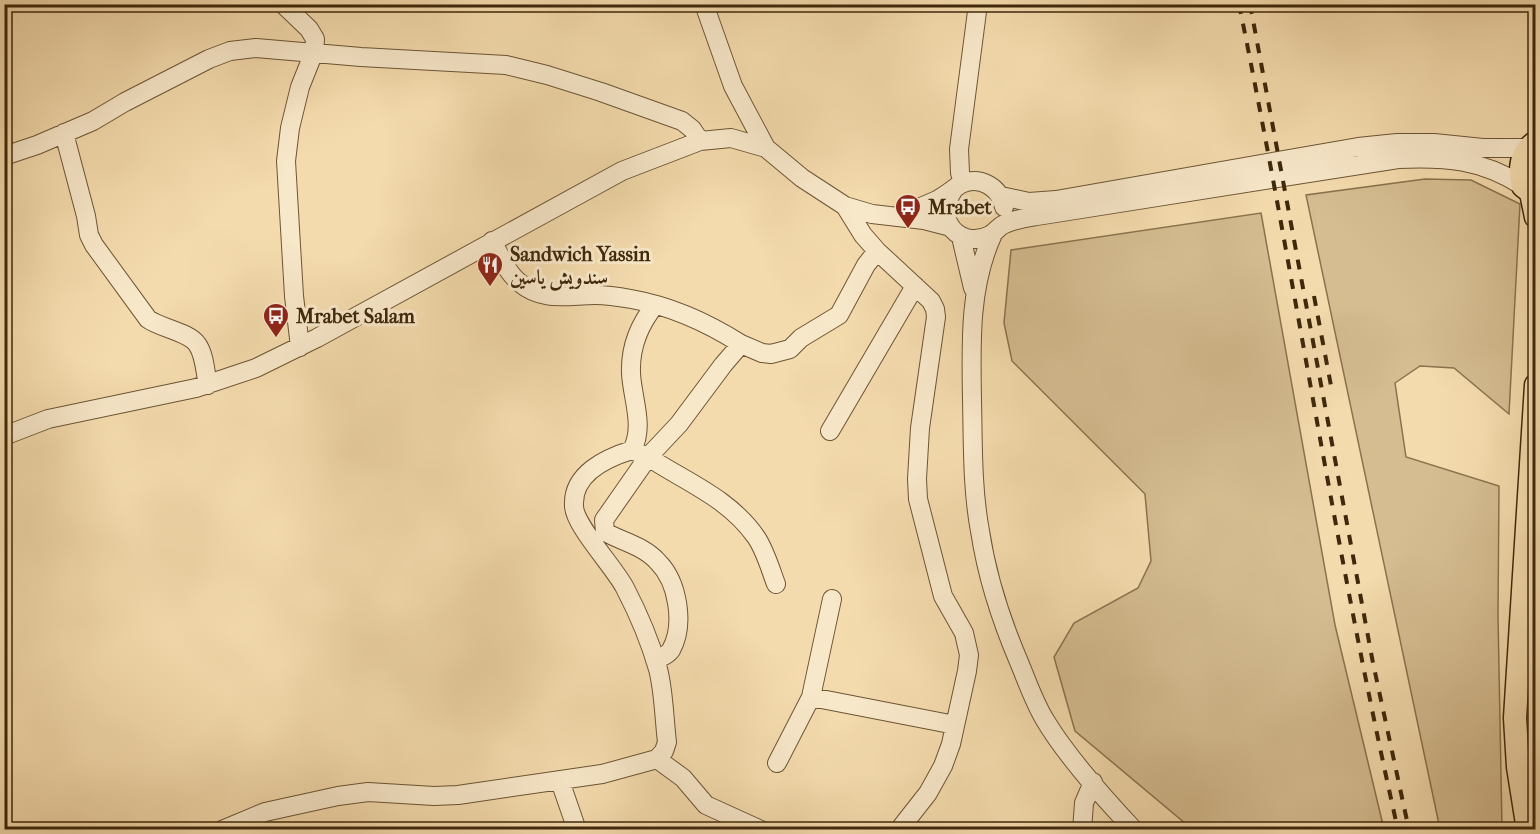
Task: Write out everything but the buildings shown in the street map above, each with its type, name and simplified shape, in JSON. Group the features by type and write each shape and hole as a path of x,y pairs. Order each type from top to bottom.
{"main road":[{"path":"1532,145 1524,155 1520,170 1530,192 1536,217"},
{"path":"1528,830 1518,767 1515,718 1536,385"}],"street":[{"path":"283,4 309,29 315,39 314,52 300,87 290,128 286,161 294,296 300,346"},
{"path":"704,4 733,86 766,148 802,178 845,206 872,214 924,220 972,240 983,239 997,230 1037,216 1146,193 1359,155 1397,142 1434,142 1483,148 1532,145"},
{"path":"975,296 956,232 947,220 945,210 948,199 958,186 959,149 978,4"},
{"path":"4,156 38,145 93,121 125,102 210,59 230,51 256,48 372,58 506,65 602,92 682,121 692,129 700,141"},
{"path":"64,133 89,235 94,245 148,319 157,325 194,339 202,354 208,385"},
{"path":"4,436 48,419 208,385 256,368 622,171 700,141 731,138 766,148"},
{"path":"1359,155 1398,159 1452,159 1489,168 1530,192"},
{"path":"897,217 928,204 958,186 974,181 985,183 1001,196 1004,206 997,230 981,264 975,296 971,342 974,471 979,530 990,580 1004,627 1045,720 1070,756 1134,830"},
{"path":"1001,196 1015,200 1043,202 1146,193"},
{"path":"845,206 863,235 931,302 935,309 936,317 920,429 918,499 943,596 964,633 969,655 955,725 943,766 928,793 899,830"},
{"path":"492,241 508,270 520,283 535,292 553,297 596,295 655,305 709,324 741,344 771,354 790,349 806,334 839,315 866,266 878,251"},
{"path":"830,430 915,286"},
{"path":"655,305 643,320 635,337 630,372 640,453 603,520 605,532 641,548 658,561 669,577 676,598 678,616 675,635 666,656 655,660"},
{"path":"222,830 266,821 328,798 368,792 458,795 621,771 657,759 664,751 666,742 661,683 655,660 624,585 573,509 574,498 589,472 599,463 640,453 679,424 741,344"},
{"path":"640,453 707,492 738,514 756,538 776,584"},
{"path":"580,522 584,520 595,525 603,524"},
{"path":"777,763 811,697 832,600"},
{"path":"811,697 955,725"},
{"path":"657,759 683,778 706,805 761,830"},
{"path":"561,781 577,830"},
{"path":"1082,830 1084,803 1093,782"}],"shaded area":[{"path":"1425,179 1471,180 1520,204 1509,414 1454,368 1420,366 1395,383 1406,457 1499,486 1498,615 1502,829 1440,829 1306,195"},
{"path":"1261,213 1335,625 1384,829 1192,829 1075,731 1054,657 1074,623 1138,588 1151,561 1145,494 1012,361 1004,323 1011,250"}],"railway":[{"path":"1239,4 1335,521 1398,830"},
{"path":"1250,4 1373,663 1409,830"},
{"path":"1314,296 1332,391"}],"place":[{"name":"Mrabet","path":"908,230"},
{"name":"Sandwich Yassin سندويش ياسين","path":"490,288"},
{"name":"Mrabet Salam","path":"276,339"}]}
